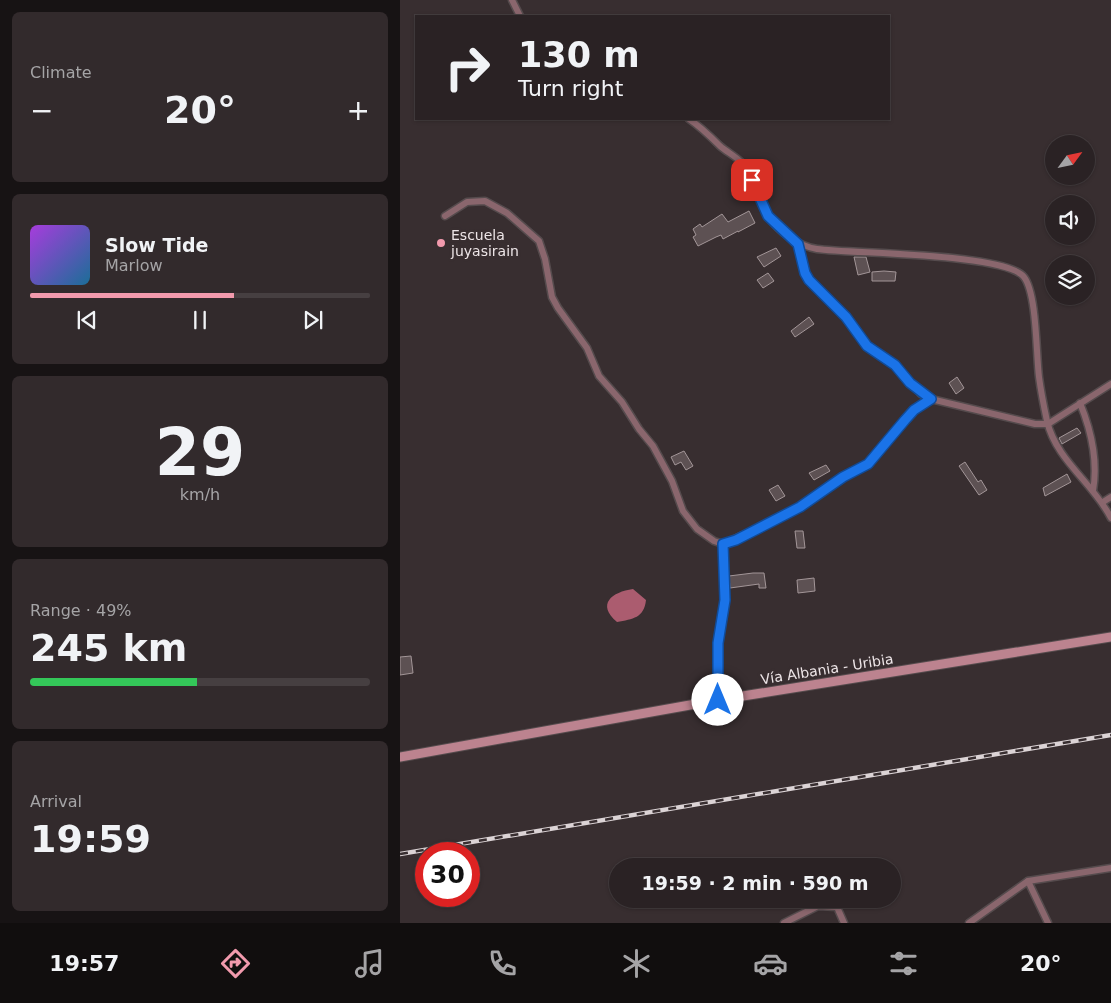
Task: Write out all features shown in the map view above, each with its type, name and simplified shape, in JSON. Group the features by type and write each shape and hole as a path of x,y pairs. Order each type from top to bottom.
{"main road":[{"name":"Vía Albania - Uribia","path":"400,757 718,700 1111,637"}],"street":[{"path":"512,0 520,15"},
{"path":"690,120 741,162 752,180 768,216 798,244 817,248 898,253 994,264 1011,267 1023,275 1032,298 1039,376 1048,424 1070,463 1103,502 1111,518"},
{"path":"445,216 467,202 485,201 507,213 539,241 545,259 552,297 558,308 587,348 599,376 653,446 664,464 683,512 696,529 714,542 723,544 736,540 800,507 843,477 868,464 914,410 931,399"},
{"path":"798,244 805,273 809,280 846,317 867,346 895,365 910,383 931,399 1035,424 1048,424 1111,384"},
{"path":"1080,403 1087,421 1096,473 1094,491"},
{"path":"1103,502 1111,497"},
{"path":"718,700 718,643 725,600 723,544"},
{"path":"969,923 1028,881 1111,868"},
{"path":"1028,881 1048,923"},
{"path":"784,923 818,906 837,907 844,923"}],"shaded area":[{"path":"633,589 646,600 643,611 637,617 617,622 611,616 607,604 613,596"}],"building":[{"path":"749,211 755,223 723,239 721,235 698,246 693,237 696,235 693,229 700,224 702,227 722,214 728,222"},
{"path":"776,248 781,256 764,267 757,257"},
{"path":"854,257 866,257 870,272 858,275"},
{"path":"872,272 896,272 895,281 872,281"},
{"path":"768,273 774,281 763,288 757,280"},
{"path":"809,317 814,324 795,337 791,331"},
{"path":"957,377 964,388 956,394 949,383"},
{"path":"1077,428 1081,433 1062,444 1059,438"},
{"path":"684,451 693,466 686,470 681,462 675,465 671,457"},
{"path":"965,462 978,482 981,480 987,490 979,495 959,466"},
{"path":"826,465 830,471 814,480 809,473"},
{"path":"1067,474 1071,482 1045,496 1043,488"},
{"path":"778,485 785,496 776,501 769,490"},
{"path":"795,531 803,531 805,548 797,548"},
{"path":"764,573 766,588 759,588 759,584 730,588 729,576"},
{"path":"814,578 815,591 798,593 797,580"},
{"path":"411,656 413,673 400,675 400,657"}],"railway":[{"path":"400,854 1111,735"}],"place":[{"name":"Escuela juyasirain","path":"441,243"}],"route":[{"path":"718,700 718,643 725,600 723,544 736,540 800,507 843,477 858,471 868,464 890,441 914,410 931,399 921,394 895,365 867,346 835,304 818,286 809,280 805,273 798,244 785,234 768,216 752,180"}]}
